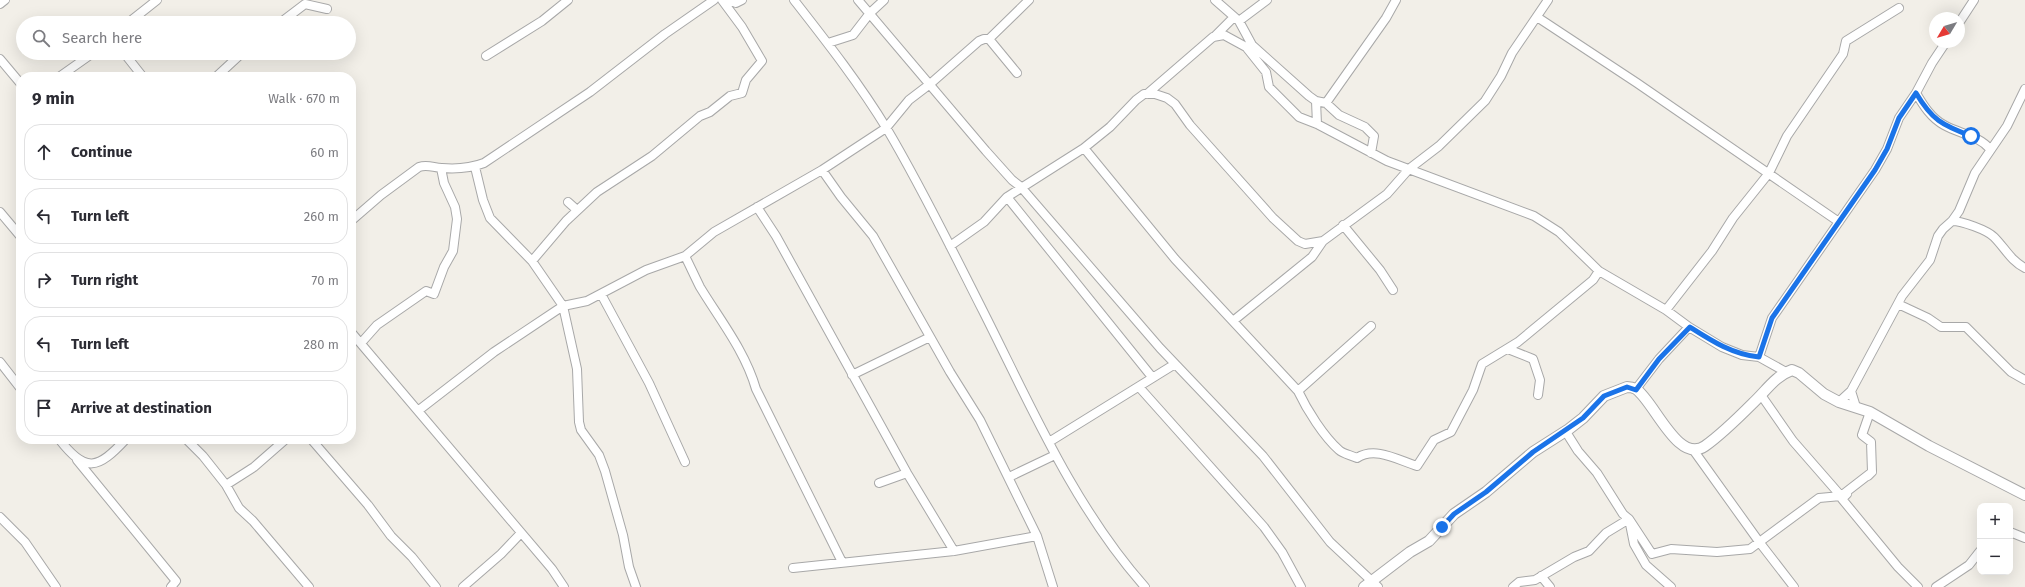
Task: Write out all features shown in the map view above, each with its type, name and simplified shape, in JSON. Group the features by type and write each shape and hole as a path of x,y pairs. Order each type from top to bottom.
{"street":[{"path":"0,4 4,0"},
{"path":"137,16 157,0"},
{"path":"486,56 542,21 568,0"},
{"path":"356,218 381,195 419,167 425,165 441,168 475,167 536,129 584,96 665,34 714,0"},
{"path":"532,261 577,210 597,192 652,156 700,116 710,112 730,96 742,93 746,80 762,61 742,27 722,0"},
{"path":"729,0 736,3 742,0"},
{"path":"794,0 828,43 886,128 950,246 1055,454 1111,545 1145,587"},
{"path":"858,0 986,151 1012,180 1021,187 1175,364 1263,456 1330,542 1371,585 1410,552 1429,541 1454,514 1486,492 1533,452 1566,432 1583,418 1604,396 1627,387 1636,390 1666,428 1688,448 1694,451 1760,543 1794,587"},
{"path":"828,43 853,35 870,13 884,0"},
{"path":"989,40 1029,0"},
{"path":"1215,0 1236,20 1252,45 1308,96 1316,101 1326,103 1339,115 1365,127 1374,136 1371,153"},
{"path":"950,246 984,222 1007,196 1084,148 1110,127 1136,100 1146,94 1213,37 1267,0"},
{"path":"1326,103 1386,18 1396,0"},
{"path":"1232,321 1308,260 1323,241 1343,225 1362,215 1387,194 1409,169 1439,146 1485,101 1501,76 1512,53 1548,0"},
{"path":"1965,14 1974,0"},
{"path":"289,16 305,4 327,9"},
{"path":"1666,310 1708,256 1733,218 1769,173 1788,136 1843,54 1846,41 1899,8"},
{"path":"1537,17 1769,173 1839,222"},
{"path":"1213,37 1224,35 1246,47 1266,72 1269,87 1299,117 1317,124 1371,153 1409,169 1534,216 1559,232 1599,271 1666,310 1722,347 1742,355 1759,357 1786,372"},
{"path":"419,410 494,352 563,306 586,302 646,270 685,256 714,232 822,170 886,128 909,100 930,84 979,41 984,39 989,40 1017,73"},
{"path":"1759,357 1772,318 1839,222 1887,149 1899,118 1916,93 1942,48"},
{"path":"0,59 16,78"},
{"path":"67,72 83,60"},
{"path":"130,60 139,72"},
{"path":"221,72 234,60"},
{"path":"1839,402 1851,391 1902,296 1930,260 1938,236 1942,229 1952,221 1959,211 1975,173 2007,126 2025,90"},
{"path":"1916,93 1926,109 1942,125 1980,140 1990,149"},
{"path":"1146,94 1155,94 1167,98 1175,104 1190,125 1273,218 1298,241 1304,244 1323,241"},
{"path":"1316,101 1317,124"},
{"path":"1084,148 1153,234 1298,391 1307,411 1341,452 1356,458 1364,453 1374,452 1417,466 1434,440 1451,432 1473,390 1482,364 1518,342 1593,280 1599,271"},
{"path":"475,167 483,200 490,218 532,261 563,306 577,369 579,422 581,430 599,455 605,470 623,535 629,567 636,587"},
{"path":"361,343 377,325 426,291 434,294 444,267 453,251 457,219 456,207 444,183 441,168"},
{"path":"822,170 841,197 873,236 930,337 980,420 1037,536 1053,587"},
{"path":"1007,196 1152,378"},
{"path":"568,202 577,210"},
{"path":"757,207 779,242 907,473 954,551"},
{"path":"0,212 16,231"},
{"path":"1952,221 1961,221 1988,233 1994,237 2012,259 2025,268"},
{"path":"1343,225 1372,260 1393,290"},
{"path":"685,256 700,286 729,332 751,371 756,389 842,562"},
{"path":"601,294 649,384 685,462"},
{"path":"1898,304 1928,318 1941,327 1966,327 2011,372 2025,380"},
{"path":"1298,391 1371,326"},
{"path":"1636,390 1659,359 1690,327"},
{"path":"852,375 930,337"},
{"path":"356,338 419,410 520,533 552,569 564,587"},
{"path":"1508,348 1533,359 1540,380 1538,395"},
{"path":"0,362 16,383"},
{"path":"1049,442 1175,364"},
{"path":"1694,451 1700,450 1709,443 1761,396 1778,377 1792,370 1799,373 1824,394 1839,402 1870,412 1929,446 2025,496"},
{"path":"1140,387 1264,527 1282,552 1301,587"},
{"path":"1851,391 1856,407"},
{"path":"1761,396 1793,441 1841,496"},
{"path":"1870,412 1862,435 1871,442 1872,472 1842,499 1898,567 1918,587"},
{"path":"1566,432 1578,451 1597,473 1623,514 1629,520 1652,554 1671,549 1717,552 1742,551 1750,549 1819,498 1841,496 1872,472"},
{"path":"63,444 176,581 171,587"},
{"path":"77,460 86,463 99,463 109,457 121,444"},
{"path":"191,444 203,456 226,485 239,508 253,521 309,587"},
{"path":"226,485 254,467 280,444"},
{"path":"315,444 368,505 391,536 412,557 436,587"},
{"path":"1009,477 1055,454"},
{"path":"879,483 907,473"},
{"path":"0,518 25,542 56,587"},
{"path":"1513,587 1519,582 1534,580 1574,557 1589,551 1606,533 1629,520"},
{"path":"1629,520 1634,544 1646,565 1671,587"},
{"path":"463,587 501,554 520,533"},
{"path":"2013,533 2025,538"},
{"path":"793,568 954,551 1037,536"},
{"path":"1936,587 1968,565 1977,554"},
{"path":"1541,576 1550,587"}],"route":[{"path":"1442,527 1454,514 1486,492 1533,452 1569,429 1583,418 1604,396 1627,387 1636,390 1659,359 1690,327 1722,347 1742,355 1759,357 1765,335 1772,318 1793,290 1816,253 1875,170 1887,149 1899,118 1910,98 1916,93 1926,109 1942,125 1971,136"}]}
